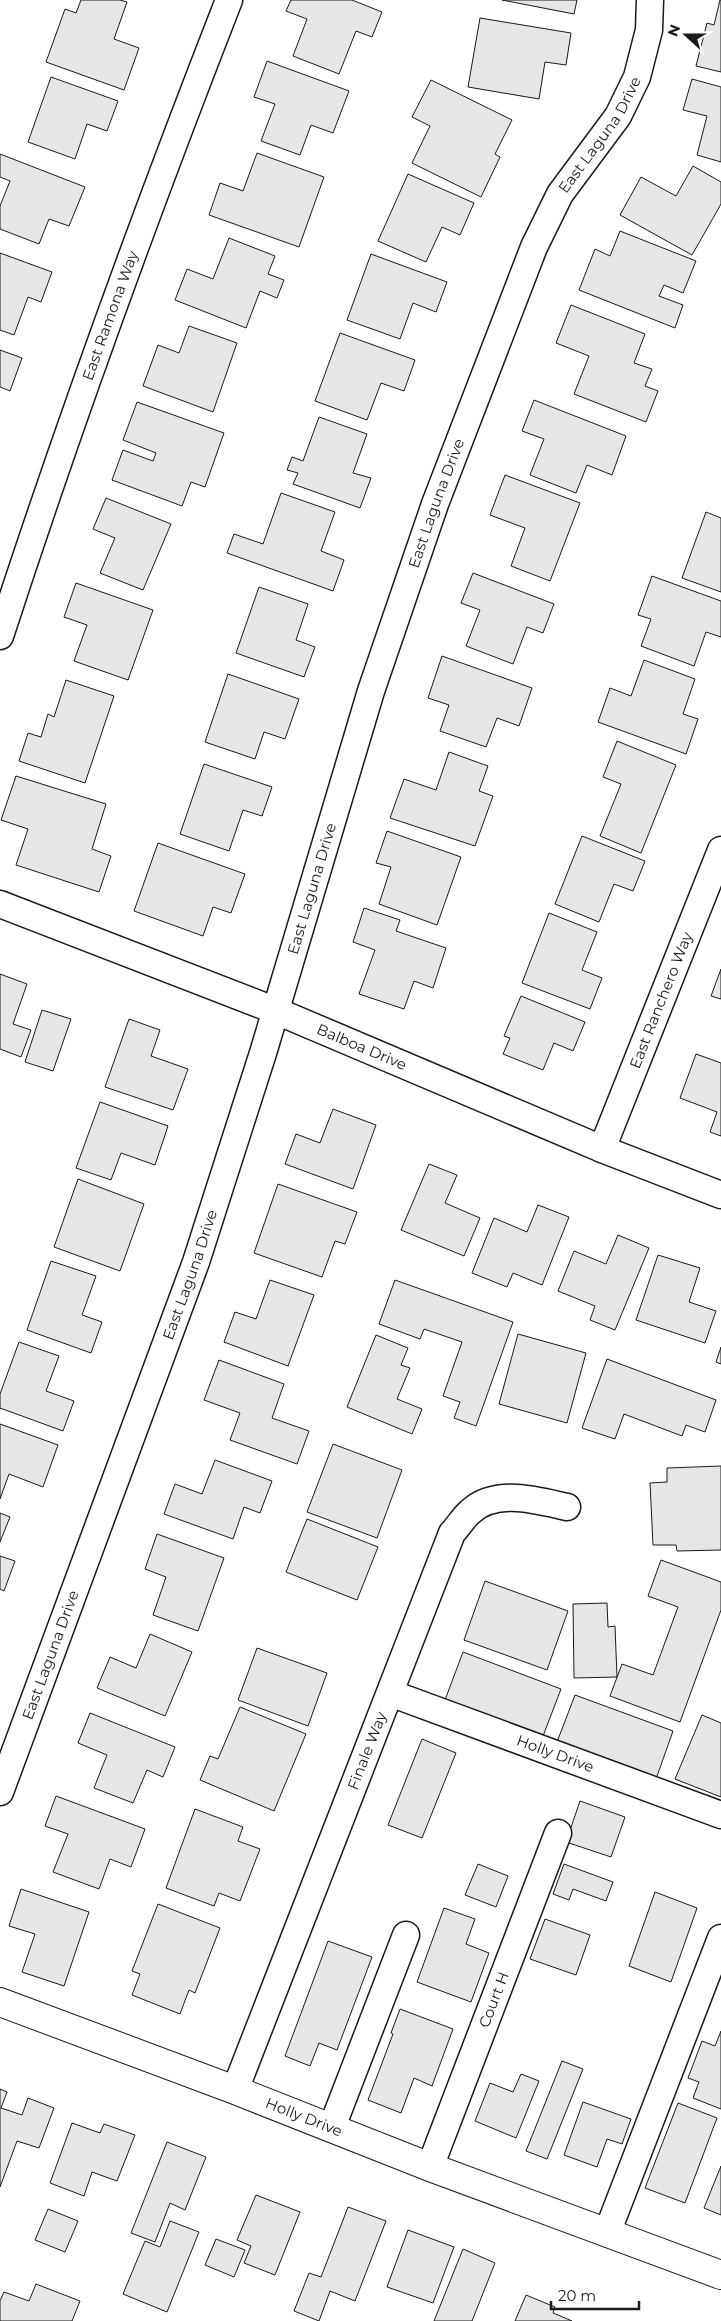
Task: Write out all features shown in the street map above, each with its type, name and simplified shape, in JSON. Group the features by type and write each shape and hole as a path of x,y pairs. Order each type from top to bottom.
{"street":[{"name":"East Ramona Way","path":"0,636 53,472 127,266 229,0"},
{"name":"East Laguna Drive","path":"0,1792 196,1262 371,691 435,504 534,247 560,194 618,116 637,77 649,30 650,0"},
{"name":"East Ranchero Way","path":"602,1149 721,850"},
{"name":"Balboa Drive","path":"0,904 274,1010 602,1149 721,1195"},
{"name":"Finale Way","path":"235,2090 452,1533 470,1511 499,1497 533,1500 567,1507"},
{"name":"Holly Drive","path":"390,1692 721,1815"},
{"name":"Court H","path":"430,2168 558,1832"},
{"path":"332,2127 406,1935"},
{"path":"608,2233 721,1938"},
{"name":"Holly Drive","path":"0,2002 332,2127 430,2168 721,2275"}],"building":[{"path":"81,0 120,0 127,2 114,39 139,48 124,90 46,62 65,9 76,13"},
{"path":"291,0 352,0 382,12 372,37 356,31 339,74 293,56 307,19 286,11"},
{"path":"502,0 577,0 574,14"},
{"path":"720,0 721,72 696,66 707,23 714,25"},
{"path":"480,18 571,33 566,65 545,62 539,99 468,87"},
{"path":"267,61 349,91 333,133 311,125 300,155 261,141 275,104 254,97"},
{"path":"51,77 118,101 107,131 87,124 75,159 28,142"},
{"path":"692,79 721,87 721,162 697,155 707,116 683,110"},
{"path":"431,80 512,120 495,154 500,157 481,197 412,163 430,126 412,117"},
{"path":"257,153 324,177 299,247 209,215 220,183 243,191"},
{"path":"0,154 85,187 69,226 49,219 39,244 0,229 0,206 10,181 0,177"},
{"path":"693,166 721,182 721,204 692,255 620,215 641,177 676,196"},
{"path":"408,174 474,203 460,235 442,227 426,262 378,241"},
{"path":"620,231 696,261 683,293 664,285 659,296 683,305 675,328 579,290 595,249 610,256"},
{"path":"229,238 275,256 268,274 284,280 277,298 260,291 246,328 175,300 187,269 213,279"},
{"path":"0,253 52,272 41,302 28,297 14,335 0,330"},
{"path":"371,254 447,282 436,312 413,303 400,339 347,320"},
{"path":"571,305 645,334 634,363 652,369 645,386 658,391 646,422 574,394 589,356 556,343"},
{"path":"189,326 237,343 213,412 143,386 158,345 179,353"},
{"path":"340,333 415,360 404,391 381,383 367,420 315,401"},
{"path":"0,350 22,358 10,391 0,387"},
{"path":"534,400 626,436 612,475 587,465 576,493 530,475 544,439 522,431"},
{"path":"137,402 224,433 205,487 191,482 182,506 112,480 123,450 153,461 156,453 123,440"},
{"path":"319,417 367,434 353,473 371,478 360,508 293,484 298,473 287,470 292,457 303,461"},
{"path":"505,475 580,503 550,581 511,566 525,528 490,515"},
{"path":"281,493 335,512 321,551 344,560 333,591 227,553 234,534 263,544"},
{"path":"106,498 171,524 143,590 100,573 115,538 93,529"},
{"path":"706,512 721,518 721,592 682,578"},
{"path":"473,573 554,604 543,633 527,627 513,664 466,646 480,610 461,603"},
{"path":"652,576 721,601 721,637 706,632 694,666 641,646 651,619 638,615"},
{"path":"76,583 153,610 128,680 74,661 87,625 64,617"},
{"path":"259,587 308,604 296,640 315,647 304,677 236,653"},
{"path":"442,656 532,688 519,726 497,718 486,747 440,731 449,705 428,698"},
{"path":"644,660 695,679 683,714 698,719 686,754 598,722 610,688 631,696"},
{"path":"228,674 299,699 285,739 264,732 255,759 205,742"},
{"path":"66,680 114,696 85,783 19,761 28,733 41,737 48,714 54,717"},
{"path":"617,741 676,765 641,853 600,836 621,784 603,777"},
{"path":"449,752 488,766 479,791 493,796 475,846 390,818 404,779 436,790"},
{"path":"204,764 272,787 262,816 243,810 229,851 180,834"},
{"path":"16,776 106,804 92,849 111,856 99,892 16,865 28,829 1,820"},
{"path":"387,831 461,857 437,925 379,904 391,867 376,863"},
{"path":"582,836 645,861 633,891 614,884 599,922 555,904"},
{"path":"158,843 245,874 231,913 213,907 203,936 134,911"},
{"path":"364,908 400,920 396,931 446,948 433,988 414,981 404,1009 359,994 375,950 353,942"},
{"path":"549,913 597,932 582,970 602,978 590,1009 522,983"},
{"path":"721,969 721,999 711,996"},
{"path":"0,974 27,984 13,1024 31,1030 21,1057 0,1049"},
{"path":"521,996 585,1022 573,1051 554,1043 543,1070 503,1054 510,1038 504,1036"},
{"path":"42,1010 71,1019 53,1071 25,1062"},
{"path":"129,1019 160,1030 151,1056 188,1069 173,1110 105,1087"},
{"path":"696,1054 721,1063 721,1136 710,1132 717,1112 680,1098"},
{"path":"100,1102 168,1126 155,1165 121,1153 111,1180 76,1168"},
{"path":"333,1109 376,1125 353,1189 285,1164 296,1134 320,1143"},
{"path":"429,1164 457,1175 445,1203 480,1218 464,1256 401,1230"},
{"path":"78,1179 144,1204 120,1271 54,1247"},
{"path":"278,1184 357,1212 345,1244 335,1241 322,1277 254,1253"},
{"path":"538,1205 569,1217 542,1285 513,1273 507,1287 472,1273 494,1218 527,1232"},
{"path":"618,1235 649,1248 615,1330 590,1320 595,1306 558,1291 574,1251 606,1264"},
{"path":"658,1255 700,1268 689,1302 716,1311 705,1343 636,1320"},
{"path":"51,1261 96,1276 82,1315 102,1322 91,1353 27,1330"},
{"path":"270,1280 314,1295 288,1366 224,1342 235,1312 256,1319"},
{"path":"395,1280 513,1322 476,1426 454,1418 460,1402 443,1396 462,1342 424,1329 420,1339 379,1324"},
{"path":"518,1334 586,1353 567,1423 499,1404"},
{"path":"376,1335 408,1348 401,1365 410,1368 397,1399 422,1409 412,1434 347,1407"},
{"path":"19,1342 59,1356 46,1391 74,1401 63,1431 0,1408 0,1394"},
{"path":"721,1347 721,1364 716,1362"},
{"path":"607,1359 716,1400 705,1432 686,1425 682,1436 624,1414 615,1439 582,1428"},
{"path":"219,1360 284,1384 272,1418 309,1431 297,1464 230,1440 240,1413 204,1400"},
{"path":"0,1424 58,1445 43,1487 9,1474 0,1499"},
{"path":"333,1444 402,1470 377,1538 307,1512"},
{"path":"215,1460 272,1481 260,1513 244,1507 233,1539 164,1514 175,1484 202,1494"},
{"path":"721,1466 721,1550 677,1551 676,1545 653,1545 650,1483 667,1482 667,1468"},
{"path":"0,1513 10,1517 0,1542"},
{"path":"307,1519 378,1547 357,1600 286,1572"},
{"path":"157,1534 224,1558 198,1631 153,1615 166,1577 145,1569"},
{"path":"0,1556 15,1561 4,1591 0,1589"},
{"path":"661,1560 721,1582 721,1610 680,1722 610,1696 622,1664 653,1675 678,1607 648,1596"},
{"path":"485,1581 568,1611 547,1670 464,1640"},
{"path":"607,1603 608,1627 615,1626 617,1677 574,1678 573,1604"},
{"path":"150,1634 192,1652 165,1716 97,1688 110,1657 136,1668"},
{"path":"257,1648 327,1673 308,1726 238,1700"},
{"path":"463,1652 561,1689 543,1736 445,1700"},
{"path":"575,1695 673,1731 656,1779 557,1742"},
{"path":"240,1707 306,1734 274,1811 200,1780 210,1756 218,1759"},
{"path":"90,1713 175,1747 163,1777 147,1770 133,1803 94,1788 107,1755 78,1743"},
{"path":"702,1715 721,1723 721,1797 675,1779"},
{"path":"422,1739 456,1753 422,1838 388,1825"},
{"path":"56,1796 145,1829 131,1867 110,1859 99,1889 53,1872 68,1834 45,1826"},
{"path":"580,1801 625,1817 611,1857 566,1842"},
{"path":"195,1809 243,1827 238,1841 260,1849 240,1901 219,1893 214,1906 166,1888"},
{"path":"478,1864 508,1876 496,1907 465,1895"},
{"path":"564,1864 613,1882 606,1901 573,1889 569,1900 553,1894"},
{"path":"21,1889 89,1912 64,1986 22,1972 35,1934 9,1926"},
{"path":"655,1892 697,1908 671,1982 629,1966"},
{"path":"158,1904 220,1928 195,1993 189,1990 180,2014 132,1995 140,1974 132,1971"},
{"path":"444,1908 475,1919 466,1944 489,1953 471,2002 417,1982"},
{"path":"545,1919 590,1935 576,1975 530,1959"},
{"path":"328,1941 372,1957 337,2050 319,2043 310,2066 285,2056"},
{"path":"400,2009 453,2029 432,2086 414,2078 401,2113 368,2100 393,2034 391,2033"},
{"path":"721,2031 721,2109 693,2098 699,2082 688,2078 702,2041 715,2046"},
{"path":"562,2061 583,2069 547,2159 526,2151"},
{"path":"521,2074 539,2081 516,2138 475,2121 490,2083 513,2092"},
{"path":"0,2089 7,2092 1,2108 22,2115 28,2098 54,2108 39,2148 17,2141 0,2187"},
{"path":"583,2102 631,2119 622,2144 607,2139 597,2167 564,2155"},
{"path":"678,2103 717,2118 685,2203 645,2188"},
{"path":"72,2123 100,2133 104,2124 135,2135 117,2181 92,2172 84,2196 50,2183"},
{"path":"167,2142 206,2157 185,2210 170,2203 155,2242 131,2233"},
{"path":"721,2166 721,2215 704,2208"},
{"path":"256,2195 300,2212 275,2275 244,2263 251,2246 237,2240"},
{"path":"348,2207 386,2221 355,2301 330,2291 319,2321 294,2311 309,2273 321,2277"},
{"path":"48,2209 78,2221 65,2252 35,2240"},
{"path":"170,2221 199,2232 167,2312 123,2294 145,2241 160,2247"},
{"path":"408,2230 454,2247 433,2303 387,2287"},
{"path":"216,2239 245,2250 234,2277 205,2265"},
{"path":"463,2249 495,2263 472,2321 434,2321"},
{"path":"36,2284 80,2301 72,2321 0,2321 0,2301 4,2292 29,2301"},
{"path":"526,2295 555,2307 553,2313 572,2321 515,2321"}]}
